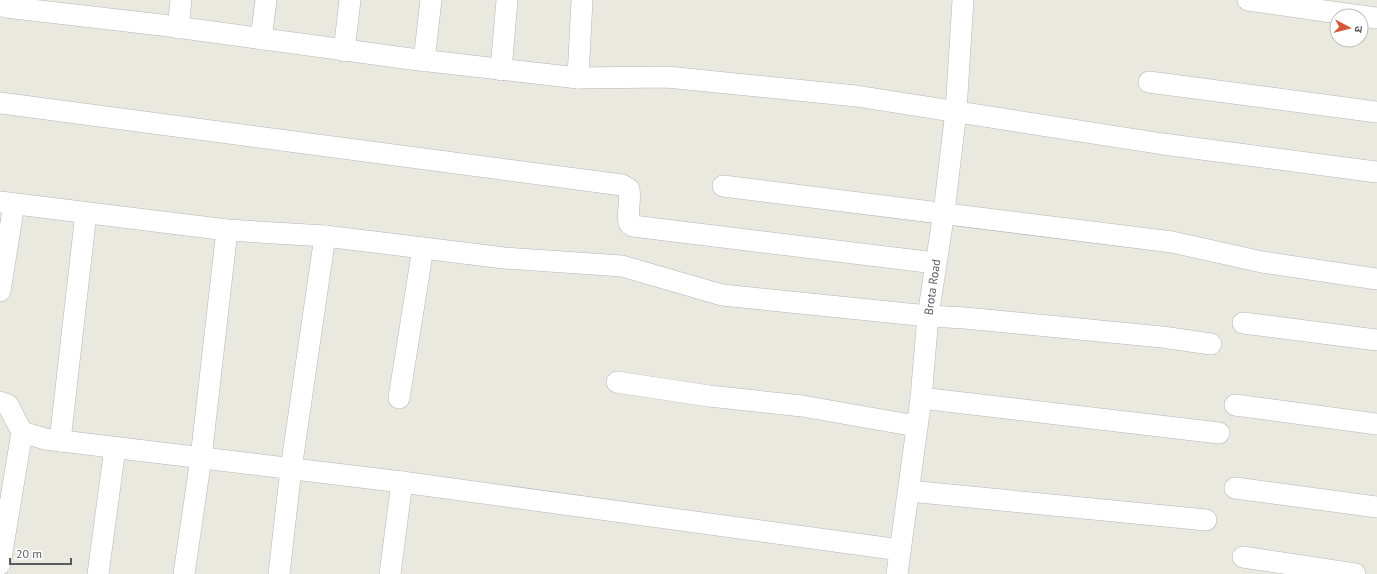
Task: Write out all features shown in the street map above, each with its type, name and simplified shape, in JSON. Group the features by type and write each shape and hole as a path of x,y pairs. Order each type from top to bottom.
{"street":[{"path":"178,28 181,0"},
{"path":"262,39 266,0"},
{"path":"344,51 350,0"},
{"path":"424,61 431,0"},
{"path":"501,70 507,0"},
{"path":"578,78 582,0"},
{"name":"Brota Road","path":"897,574 921,398 928,316 944,212 956,111 963,0"},
{"path":"1248,0 1329,11"},
{"path":"6,7 501,70 578,78 667,77 856,96 1163,144 1377,172"},
{"path":"1149,82 1377,112"},
{"path":"0,103 622,185 629,189 631,199 628,216 629,223 633,226 935,263"},
{"path":"723,186 944,212 1172,242 1256,261 1377,279"},
{"path":"0,291 7,203 227,230 325,236 504,258 622,266 722,294 928,316 965,318 1123,333 1211,344"},
{"path":"60,441 86,213"},
{"path":"184,574 201,458 227,230"},
{"path":"279,574 291,469 325,236"},
{"path":"399,398 423,248"},
{"path":"1243,323 1377,340"},
{"path":"617,382 709,396 802,406 916,426"},
{"path":"921,398 1219,433"},
{"path":"0,402 8,406 22,432 45,439 402,482 900,550"},
{"path":"1235,405 1377,424"},
{"path":"0,564 7,480 22,432"},
{"path":"98,574 115,448"},
{"path":"390,574 402,482"},
{"path":"1236,488 1377,507"},
{"path":"909,492 1206,520"},
{"path":"1243,557 1354,574"}]}
